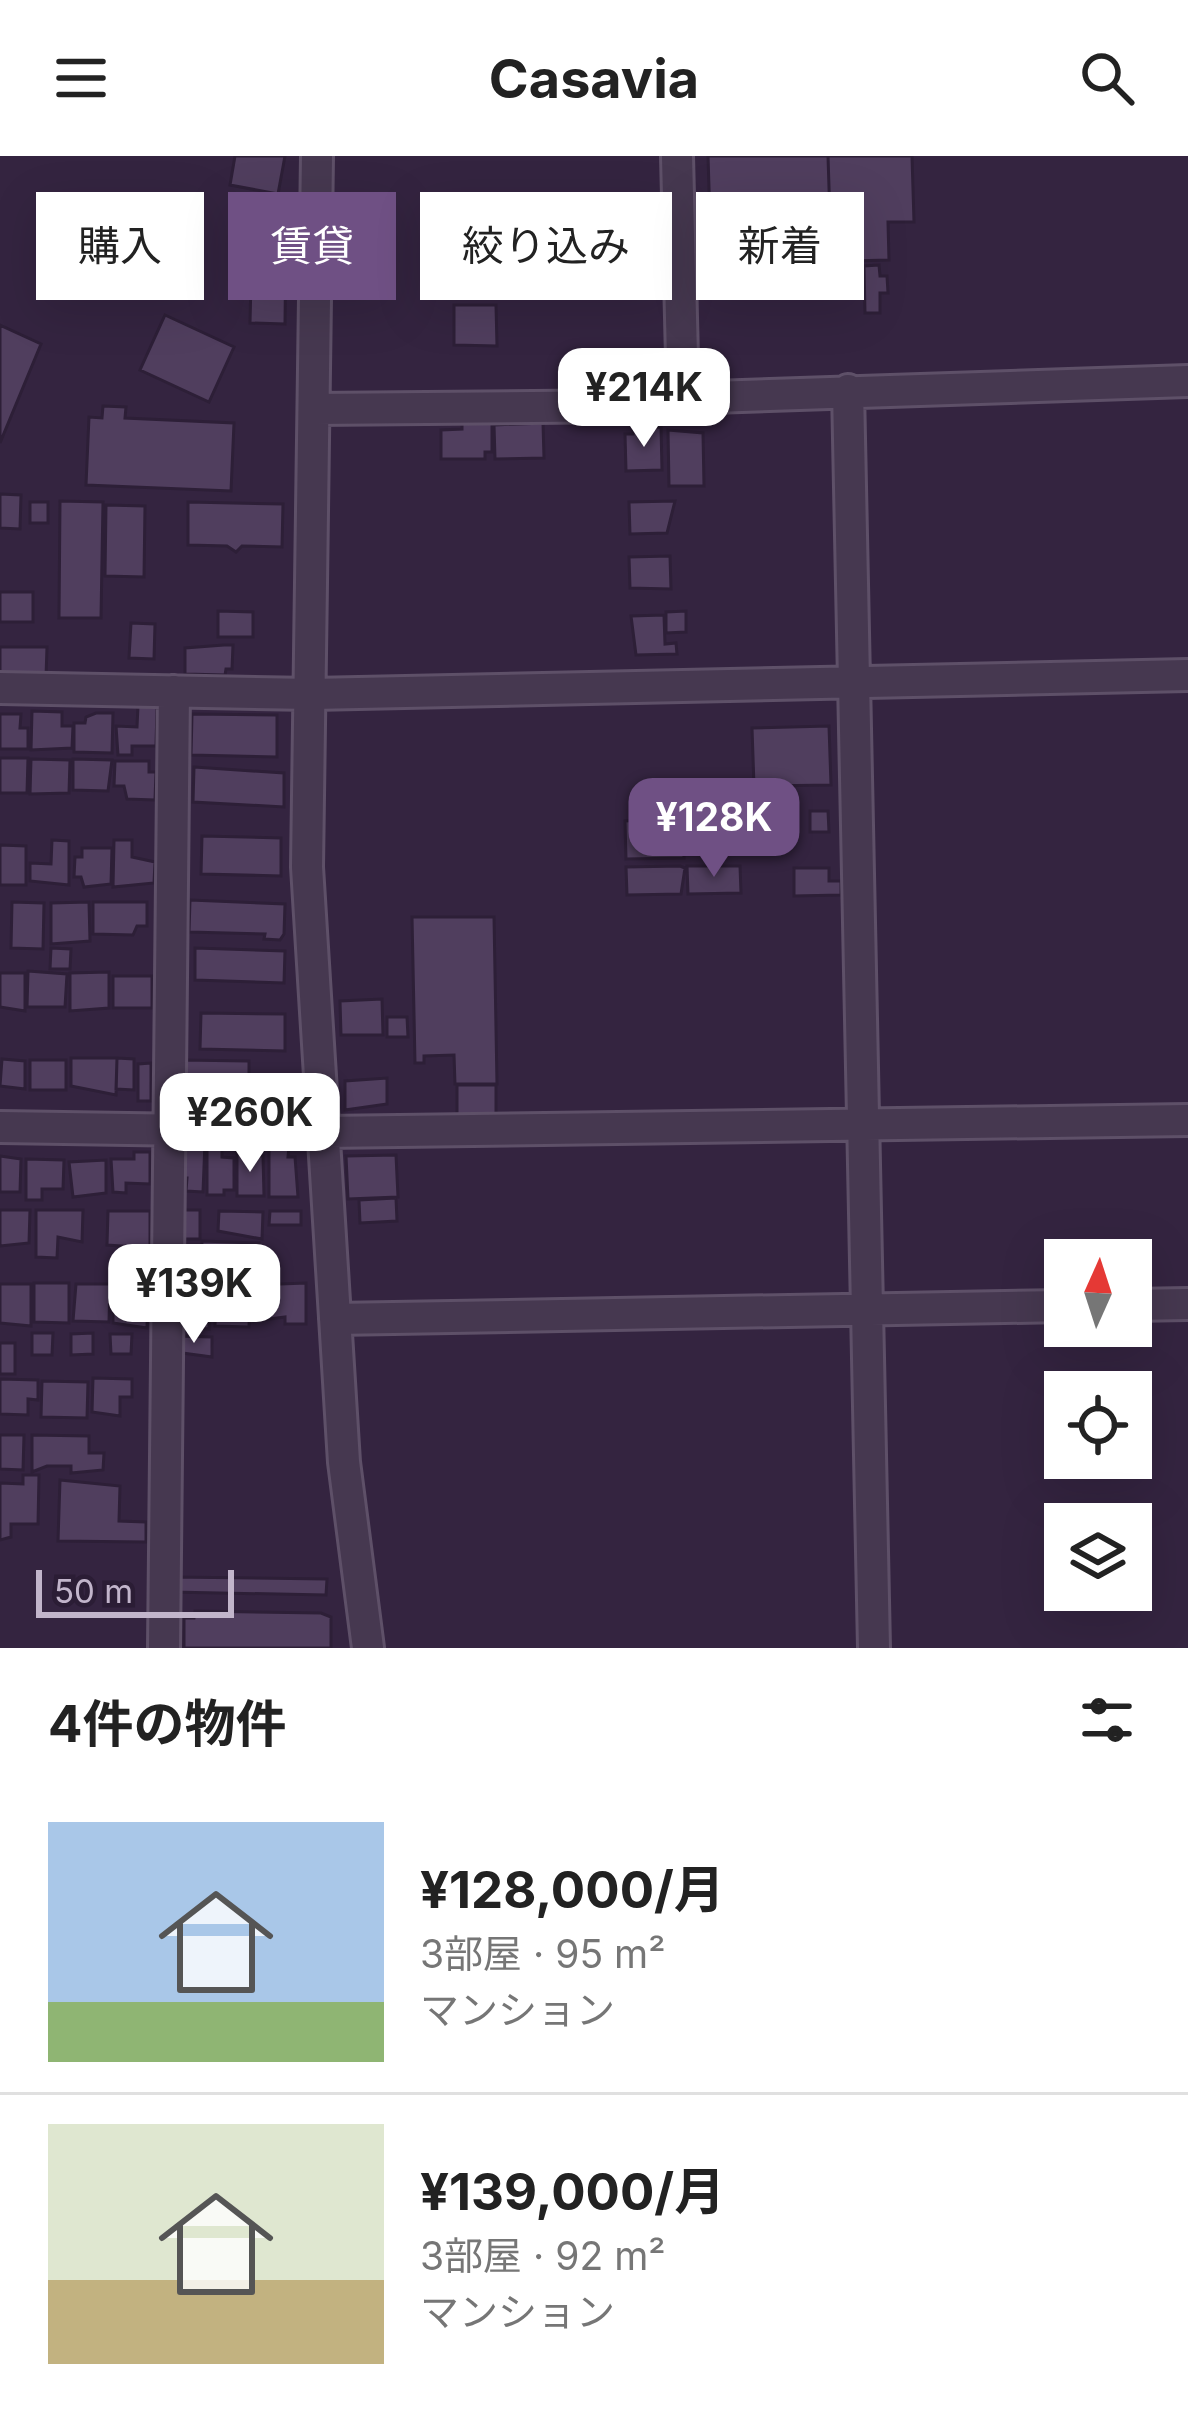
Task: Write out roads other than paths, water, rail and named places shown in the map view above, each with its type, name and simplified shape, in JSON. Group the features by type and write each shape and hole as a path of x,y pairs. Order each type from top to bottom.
{"street":[{"path":"317,156 308,866 344,1462 368,1648"},
{"path":"677,156 683,398"},
{"path":"315,409 632,406 683,398 848,390 1188,381"},
{"path":"848,390 874,1648"},
{"path":"0,688 312,694 1188,675"},
{"path":"164,1648 174,691"},
{"path":"0,1126 326,1132 1188,1120"},
{"path":"1152,1305 1188,1304"},
{"path":"334,1319 1044,1306"}]}
